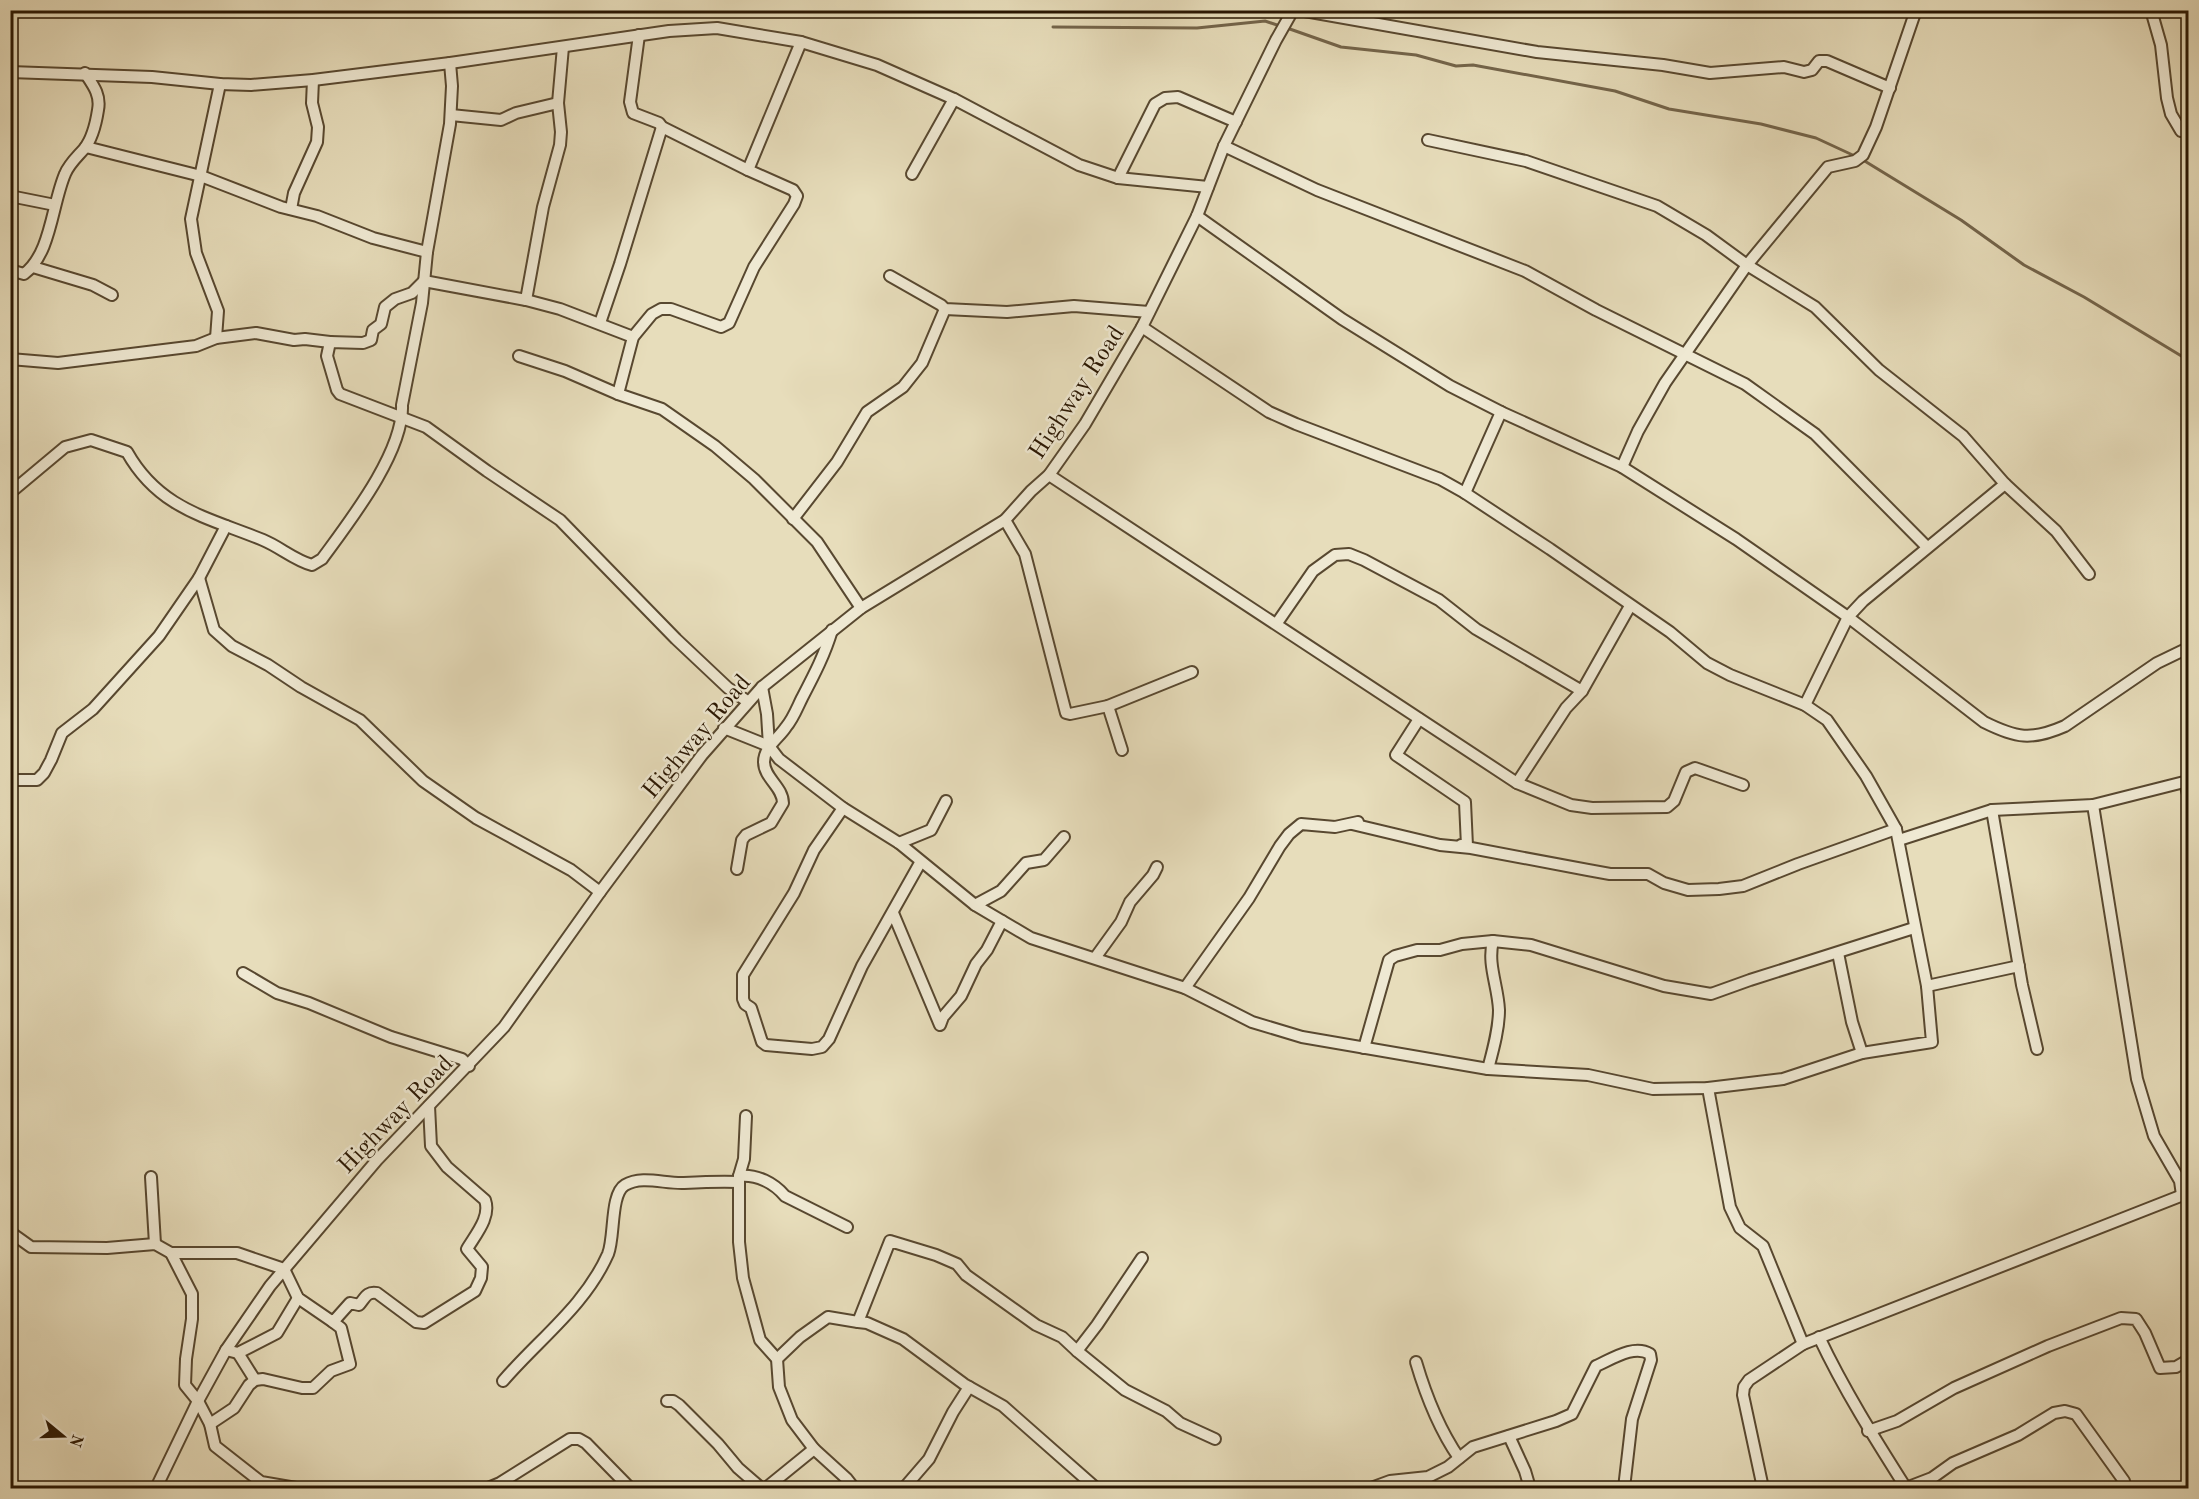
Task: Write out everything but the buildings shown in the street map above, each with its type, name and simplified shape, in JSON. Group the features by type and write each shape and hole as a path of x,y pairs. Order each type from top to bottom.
{"street":[{"path":"1622,467 1638,431 1665,383 1747,265 1828,167 1859,158 1876,127 1916,10"},
{"path":"2151,10 2162,45 2167,98 2171,114 2181,130 2188,132"},
{"path":"1294,11 1537,52 1663,65 1710,73 1784,67 1804,72 1812,70 1819,61 1827,61 1890,88"},
{"name":"Highway Road","path":"156,1488 198,1401 226,1350 284,1269 377,1160 504,1027 600,892 747,701 861,608 1005,520 1049,475 1085,424 1142,327 1197,216 1224,146 1276,40 1294,11"},
{"path":"10,72 152,76 220,84 251,85 313,80 450,63 639,35 717,28 801,42 877,65 954,99 1079,165 1118,178 1208,187"},
{"path":"618,394 633,337 652,314 661,309 689,314 721,327 729,323 754,267 797,196 793,190 748,171 662,127 659,123 633,113 630,109 639,35"},
{"path":"748,171 801,42"},
{"path":"526,300 543,207 560,145 558,103 563,47"},
{"path":"10,493 65,447 91,440 127,452 141,474 177,505 266,541 302,562 312,565 322,559 378,475 399,432 422,303 427,252 451,115 453,86 450,63"},
{"path":"10,270 24,274 33,267 50,227 65,173 86,147 95,128 99,107 98,91 85,73"},
{"path":"291,209 294,193 317,142 318,127 312,103 313,80"},
{"path":"216,338 218,311 196,253 192,229 193,206 220,84"},
{"path":"1118,178 1155,104 1165,98 1178,97 1236,122"},
{"path":"912,174 954,99"},
{"path":"451,115 501,120 516,113 558,103"},
{"path":"600,323 662,127"},
{"path":"1428,140 1526,161 1657,206 1706,235 1747,265 1815,307 1879,370 1963,436 2005,484 2056,531 2089,574"},
{"path":"1224,146 1317,189 1525,271 1596,310 1745,384 1815,434 1927,548"},
{"path":"86,147 201,176 373,238 427,252"},
{"path":"10,196 55,205"},
{"path":"1197,216 1342,319 1450,386 1622,467 1736,539 1848,617 1984,722 2004,732 2021,736 2041,735 2065,726 2149,668 2188,648"},
{"path":"33,267 93,285 112,295"},
{"path":"890,276 941,304 945,309 1007,312 1074,306 1149,312"},
{"path":"424,281 526,300 560,309 633,337"},
{"path":"10,359 58,363 196,346 216,338 256,333 294,340 363,343 371,340 373,330 381,324 385,307 395,299 412,293 424,281"},
{"path":"793,519 837,462 867,412 903,387 922,363 945,309"},
{"path":"724,728 769,747 779,759 843,808 899,843 920,863 975,905 1031,938 1185,988 1252,1022 1302,1037 1488,1069 1588,1075 1653,1089 1708,1088 1783,1079 1862,1053 1932,1042 1927,986 1914,928 1898,835 1866,776 1827,720 1805,705 1730,675 1707,663 1670,632 1465,493 1440,479 1269,412 1142,327"},
{"path":"330,342 327,356 340,394 426,427 560,520 675,639 728,688 747,701"},
{"path":"519,356 565,371 618,394 662,409 715,446 754,479 817,542 861,608"},
{"path":"1465,493 1501,412"},
{"path":"1049,475 1517,783 1571,805 1620,809 1667,807 1674,801 1686,772 1695,768 1743,785"},
{"path":"1805,705 1848,617 1863,601 2005,484"},
{"path":"1005,520 1025,554 1064,710 1070,714 1108,706 1192,672"},
{"path":"10,780 37,780 44,773 62,733 93,709 159,636 199,578 226,525"},
{"path":"1277,624 1313,571 1335,555 1349,554 1439,600 1476,629 1582,692"},
{"path":"199,578 214,630 232,646 268,664 301,687 360,720 423,781 476,818 571,870 600,892"},
{"path":"1517,783 1566,708 1582,692 1630,606"},
{"path":"737,869 742,840 746,835 771,823 783,803 782,794 765,767 764,757 769,747 787,727 824,656 832,630"},
{"path":"762,687 767,714 769,747"},
{"path":"1108,706 1122,750"},
{"path":"1185,988 1249,898 1289,834 1301,824 1335,827 1359,821 1467,846 1465,802 1396,755 1419,719"},
{"path":"1352,824 1440,845 1471,848 1610,874 1648,874 1664,883 1688,890 1719,889 1743,886 1798,864 1992,810 2093,805 2187,782 2188,794"},
{"path":"899,843 931,830 946,801"},
{"path":"1763,1488 1743,1395 1744,1387 1749,1380 1803,1344 2185,1194 2154,1136 2137,1079 2093,805"},
{"path":"843,808 814,850 794,893 743,975 743,999 745,1004 751,1008 762,1042 771,1046 812,1049 822,1047 829,1039 862,966 920,863"},
{"path":"1992,810 2019,966 2037,1049"},
{"path":"975,905 1001,891 1026,863 1044,860 1064,837"},
{"path":"1095,958 1121,922 1130,902 1154,875 1157,867"},
{"path":"893,913 940,1025 943,1017 961,996 976,964 987,950 1002,921"},
{"path":"1365,1048 1389,960 1417,950 1440,950 1462,944 1493,941 1531,945 1665,986 1711,994 1914,928"},
{"path":"1488,1069 1499,1010 1490,953 1493,941"},
{"path":"1838,953 1852,1022 1862,1053"},
{"path":"1927,986 2019,966"},
{"path":"243,973 278,993 309,1003 391,1037 462,1059 469,1066"},
{"path":"1708,1088 1730,1207 1740,1228 1763,1246 1803,1344"},
{"path":"333,1322 350,1303 358,1305 368,1294 377,1293 416,1322 424,1323 475,1291 482,1278 482,1268 467,1249 486,1214 487,1206 485,1200 447,1167 431,1146 429,1107"},
{"path":"746,1116 744,1159 739,1179 739,1242 743,1278 760,1340 777,1359 779,1387 792,1420 814,1449 854,1488"},
{"path":"503,1381 564,1320 594,1280 610,1246 618,1193 622,1186 637,1181 683,1183 699,1180 739,1179 747,1175 762,1179 778,1188 785,1196 847,1227"},
{"path":"151,1177 155,1244"},
{"path":"10,1232 31,1247 107,1248 155,1244 171,1253 237,1253 284,1269 298,1298 341,1328 350,1364 331,1371 313,1388 302,1388 263,1379 255,1380 249,1385 234,1408 210,1424"},
{"path":"858,1322 890,1241 928,1252 957,1264 966,1275 1036,1325 1062,1337 1125,1390 1166,1411 1180,1423 1215,1439"},
{"path":"171,1253 192,1294 192,1319 185,1385 198,1401 210,1424 215,1446 261,1482 296,1488"},
{"path":"1077,1351 1142,1258"},
{"path":"226,1350 238,1353 277,1334 298,1298"},
{"path":"777,1359 800,1337 828,1317 867,1323 903,1339 969,1387 1003,1406 1096,1488"},
{"path":"1868,1431 1897,1421 1954,1388 1985,1374 2048,1346 2121,1318 2136,1319 2145,1332 2160,1368 2176,1367 2188,1360"},
{"path":"1820,1337 1868,1431 1906,1488 1932,1478 1953,1463 2018,1435 2054,1413 2065,1411 2076,1414 2124,1481 2125,1488"},
{"path":"1371,1488 1390,1481 1428,1477 1448,1467 1473,1448 1572,1414 1596,1366 1634,1350 1643,1350 1650,1354 1651,1360 1632,1419 1624,1488"},
{"path":"238,1353 255,1380"},
{"path":"1416,1362 1427,1398 1459,1458"},
{"path":"904,1488 929,1459 952,1412 969,1387"},
{"path":"667,1401 673,1401 679,1405 718,1444 738,1468 761,1488"},
{"path":"1509,1436 1530,1488"},
{"path":"488,1488 500,1483 562,1443 570,1439 579,1439 586,1443 630,1488"},
{"path":"766,1488 814,1449"}],"waterway":[{"path":"1053,27 1197,28 1265,21 1280,26"},
{"path":"1287,28 1341,47 1416,55 1456,66 1473,65 1615,91 1669,109 1761,124 1816,138 1857,157"},
{"path":"1863,160 1961,220 2024,265 2084,297 2188,360"}]}
